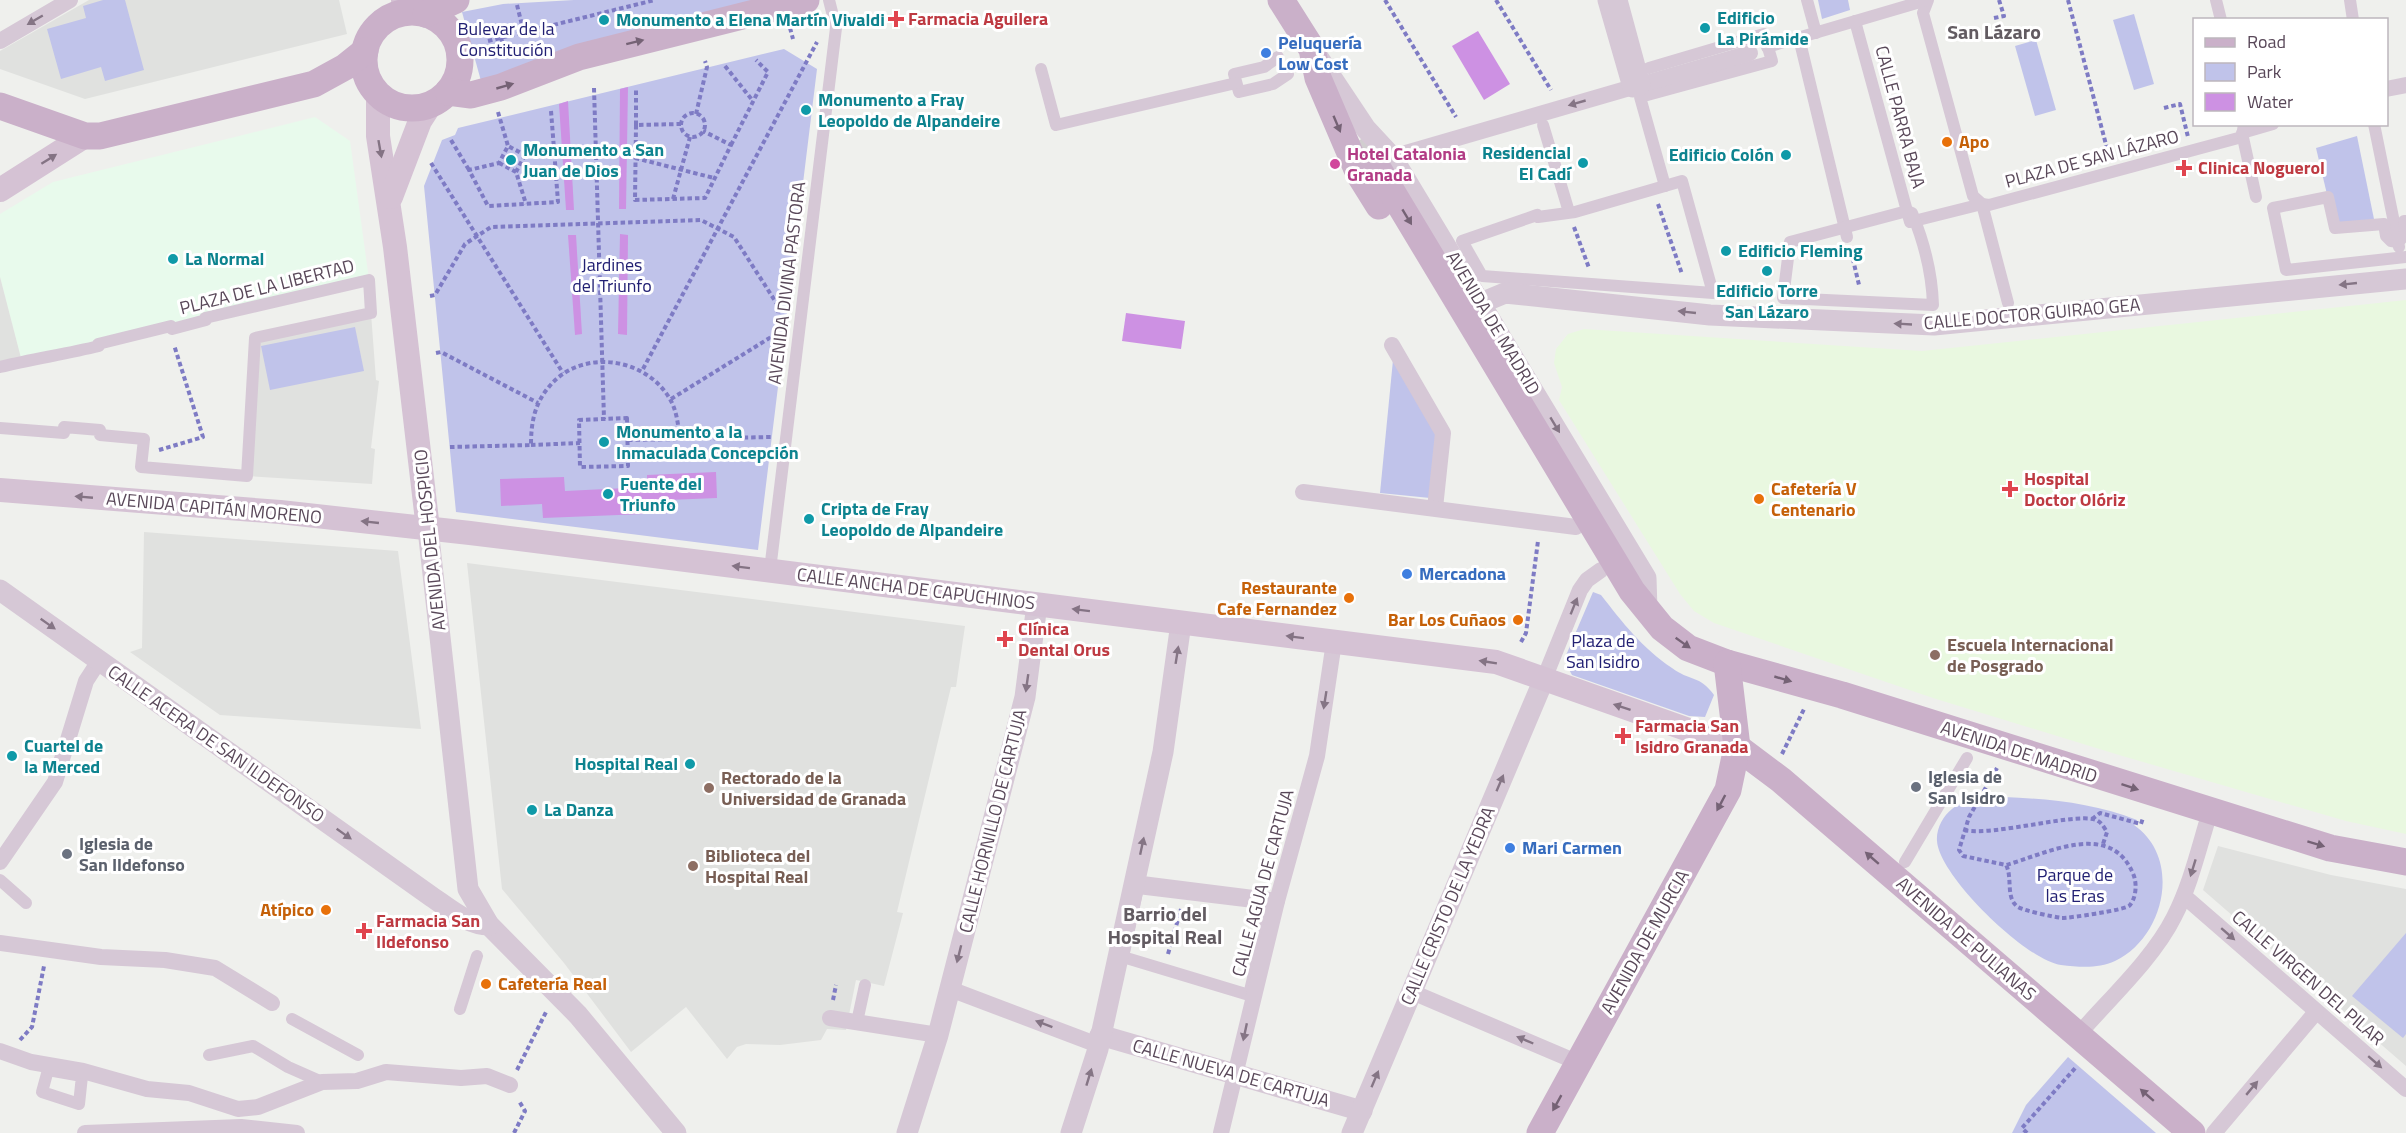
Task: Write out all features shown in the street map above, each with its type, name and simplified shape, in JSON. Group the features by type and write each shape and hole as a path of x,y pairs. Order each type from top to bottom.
{"main road":[{"path":"376,92 365,70 365,51 371,36 384,21 411,9 456,0"},
{"path":"314,84 376,92 397,106 413,108 440,98 471,95 514,84 579,57 806,0"},
{"name":"AVENIDA DE MADRID","path":"1281,0 1312,49 1318,78 1359,174 1601,570 1640,600"},
{"path":"411,9 445,26 457,42 460,56 457,77 440,98"},
{"path":"0,106 85,136 100,136 314,84 345,67 365,51"},
{"name":"AVENIDA DEL HOSPICIO","path":"376,92 378,136 389,202 428,529"},
{"name":"AVENIDA DEL HOSPICIO","path":"389,202 420,121 440,98"},
{"path":"0,190 85,136"},
{"name":"AVENIDA DE MADRID","path":"1384,162 1640,600 1662,628 1689,648 1727,663 1853,699 2330,848 2406,862"},
{"name":"AVENIDA CAPITÁN MORENO","path":"0,490 268,512 428,529"},
{"name":"CALLE ANCHA DE CAPUCHINOS","path":"428,529 1496,662 1544,680"},
{"path":"1544,680 1737,747 1727,663"},
{"name":"AVENIDA DE PULIANAS","path":"1737,747 1781,780 2192,1133"},
{"name":"AVENIDA DE MURCIA","path":"1540,1133 1728,790 1737,747"}],"street":[{"path":"0,41 70,0"},
{"name":"AVENIDA DIVINA PASTORA","path":"770,570 836,28 829,0"},
{"path":"1608,0 1641,84"},
{"path":"1617,0 1641,84 1665,186"},
{"path":"1807,0 1816,33"},
{"path":"1767,47 1928,0"},
{"path":"1928,0 1923,13 1973,196 1982,204 2008,303"},
{"path":"2216,0 2220,18"},
{"path":"2350,0 2354,18"},
{"name":"CALLE PARRA BAJA","path":"1846,232 1790,242 1783,298 1934,304 1932,281 1910,218 1855,21"},
{"path":"1764,34 1772,61 1641,84 1764,34"},
{"path":"1799,38 1846,232"},
{"name":"AVENIDA DE MADRID","path":"1312,49 1366,129 1384,162 1481,303 1646,578 1640,600"},
{"path":"1384,162 1750,53"},
{"path":"1278,57 1264,67 1234,74 1239,92 1273,84 1288,74"},
{"path":"1041,69 1056,125 1236,83"},
{"path":"2388,89 2406,85"},
{"path":"2388,100 2406,96"},
{"path":"1543,125 1569,213"},
{"name":"PLAZA DE SAN LÁZARO","path":"1846,232 1982,204 1989,205 2242,137 2243,129 2261,126"},
{"path":"2374,126 2404,264 2286,270 2273,208 2328,197 2335,228 2384,224 2386,236 2391,241 2398,242"},
{"path":"2243,129 2256,197"},
{"path":"1682,181 1713,292 1482,276 1462,241 1537,215 1538,217 1569,213 1682,181"},
{"path":"2398,242 2406,234 2406,221"},
{"name":"CALLE DOCTOR GUIRAO GEA","path":"1481,303 1505,293 1710,315 1934,325 2404,264"},
{"name":"PLAZA DE LA LIBERTAD","path":"0,367 59,353 70,354 99,346 98,344 369,280 371,313 255,338 248,476 141,467 144,439 100,435 100,430 64,427 64,433 0,428"},
{"path":"1392,345 1443,433 1434,508"},
{"path":"1303,492 1576,526"},
{"name":"AVENIDA DEL HOSPICIO","path":"428,529 467,878"},
{"path":"1544,680 1580,590 1587,580 1601,570"},
{"name":"CALLE ACERA DE SAN ILDEFONSO","path":"0,590 432,897 466,920 479,925 489,925"},
{"name":"CALLE HORNILLO DE CARTUJA","path":"907,1133 938,1035 1025,697 1037,604"},
{"path":"1071,1133 1099,1040 1134,883 1162,752 1181,622"},
{"name":"CALLE AGUA DE CARTUJA","path":"1221,1133 1277,901 1317,756 1334,642"},
{"path":"0,862 55,782 86,681 99,661"},
{"name":"CALLE CRISTO DE LA YEDRA","path":"1352,1133 1544,680"},
{"path":"1905,862 1967,758"},
{"path":"2078,1035 2160,941 2184,896 2210,812"},
{"path":"432,897 449,893 467,878 475,885 495,920 676,1133"},
{"name":"CALLE ACERA DE SAN ILDEFONSO","path":"467,878 468,889 489,925 555,993"},
{"path":"0,880 26,903"},
{"path":"1134,883 1277,901"},
{"path":"1138,888 1185,894 1270,904 1249,995 1123,957 1138,888"},
{"name":"CALLE VIRGEN DEL PILAR","path":"2184,896 2406,1089"},
{"path":"0,943 101,957 165,960 214,968 272,1003"},
{"path":"460,1009 477,956"},
{"path":"857,1022 866,985"},
{"name":"CALLE NUEVA DE CARTUJA","path":"950,989 1099,1040 1236,1075 1362,1111"},
{"path":"1412,992 1579,1063"},
{"path":"555,993 687,1133"},
{"path":"2214,1133 2316,1012"},
{"path":"292,1018 358,1055"},
{"path":"830,1018 938,1035"},
{"path":"209,1055 253,1046 288,1067 322,1082"},
{"path":"8,1048 31,1062 83,1071 147,1089 189,1093 231,1107 258,1107 322,1082 357,1081 386,1072 461,1078 487,1076 510,1085"},
{"path":"230,1127 231,1107"},
{"path":"85,1133 230,1127 297,1133"}],"path":[{"path":"488,41 643,1 655,0"},
{"path":"1384,0 1456,117"},
{"path":"1496,0 1551,88"},
{"path":"1994,18 2004,16 1999,0"},
{"path":"2068,0 2109,157"},
{"path":"517,5 524,33"},
{"path":"789,24 793,39"},
{"path":"501,38 509,65"},
{"path":"643,369 804,61 818,41"},
{"path":"636,88 635,200 705,198 768,72 756,60"},
{"path":"696,114 707,67 705,61"},
{"path":"725,66 753,101"},
{"path":"594,88 604,418"},
{"path":"2164,108 2180,104 2191,147"},
{"path":"451,140 488,206 558,202 551,111"},
{"path":"498,112 508,146 499,163"},
{"path":"696,114 685,116 681,124 683,132 690,137 697,136 704,131"},
{"path":"696,114 704,121 704,131"},
{"path":"636,125 681,124"},
{"path":"704,131 731,145"},
{"path":"673,199 690,137"},
{"path":"508,146 525,155 554,149"},
{"path":"516,172 525,155"},
{"path":"635,158 714,178"},
{"path":"431,163 563,373"},
{"path":"469,170 499,163 516,172 526,204"},
{"path":"1665,186 1666,190 1655,193 1687,291"},
{"path":"1569,213 1595,284"},
{"path":"430,296 435,295 465,244 491,227 701,220 734,237 779,308 776,334 670,399"},
{"path":"1855,263 1859,284"},
{"path":"777,323 800,326"},
{"path":"159,448 203,437 173,341"},
{"path":"436,352 441,352 538,403"},
{"path":"531,445 531,425 538,403 548,388 563,373 602,361 643,369 670,399 677,419 680,439"},
{"path":"604,418 627,418 628,466 580,467 579,420 604,418"},
{"path":"628,440 786,438"},
{"path":"450,447 580,443"},
{"path":"1521,642 1526,633 1540,522"},
{"path":"1781,756 1806,706"},
{"path":"1997,768 1964,831 1959,850 1963,856 2006,865 2064,846 2087,842 2103,844 2124,858 2134,877 2136,894 2130,905 2120,911 2089,913 2064,918 2018,907 2010,897 2010,873 2006,865"},
{"path":"2092,819 2100,813 2141,824 2143,818"},
{"path":"1964,831 1976,833 2086,818 2098,821 2107,832 2103,844"},
{"path":"1168,957 1185,894"},
{"path":"8,1048 32,1027 47,950"},
{"path":"514,1133 525,1111 510,1085 555,993"},
{"path":"2027,1133 2022,1128 2079,1063"}],"shaded area":[{"path":"89,0 339,0 347,34 85,99 0,69 0,51"},
{"path":"315,117 350,141 369,280 22,362 0,277 0,214 53,182"},
{"path":"0,277 22,362 0,367"},
{"name":"Hospital Doctor Olóriz","path":"2406,300 2406,834 2346,821 2119,755 1933,698 1714,623 1694,611 1680,594 1559,400 1562,387 1554,363 1556,349 1568,334 1584,329 1922,351"},
{"path":"371,313 376,380 379,381 371,448 375,449 372,484 247,476 255,338"},
{"path":"144,532 398,551 421,729 220,715 130,652 142,648"},
{"name":"Rectorado de la Universidad de Granada","path":"467,563 965,626 956,687 951,687 897,912 903,913 884,986 856,980 846,1030 827,1029 821,1040 780,1045 746,1044 737,1047 727,1059 686,1007 631,1052 564,963 502,889"},
{"path":"2218,846 2331,875 2406,889 2406,1066 2203,890"}],"green space":[{"path":"103,0 125,0 144,70 105,81 101,67 61,79 47,29 86,18 83,6"},
{"name":"Bulevar de la Constitución","path":"574,0 765,0 481,81 462,12 503,4"},
{"path":"1818,0 1848,0 1850,10 1822,19"},
{"path":"2134,14 2154,84 2134,90 2113,20"},
{"path":"2036,40 2056,110 2035,116 2015,46"},
{"name":"Jardines del Triunfo","path":"784,49 817,69 758,550 456,512 424,186 442,140 455,135 458,128"},
{"path":"2357,136 2375,224 2335,228 2316,148"},
{"path":"355,327 364,371 270,390 261,346"},
{"path":"1393,360 1439,435 1430,498 1380,493"},
{"name":"Plaza de San Isidro","path":"1593,592 1601,595 1651,652 1678,672 1699,681 1709,689 1714,695 1705,717 1689,716 1572,675 1564,660"},
{"name":"Parque de las Eras","path":"2004,797 2071,803 2121,814 2137,820 2134,825 2149,840 2159,857 2162,877 2161,897 2155,917 2146,935 2132,950 2109,964 2095,966 2061,965 2046,960 2007,933 1968,895 1952,875 1942,856 1937,841 1939,827 1949,812 1964,802"},
{"path":"2406,933 2406,1034 2403,1038 2352,996"},
{"path":"2068,1057 2156,1133 2012,1133 2026,1105"}],"water":[{"path":"1478,31 1510,84 1484,100 1452,46"},
{"path":"628,87 626,209 619,209 620,89"},
{"path":"568,101 574,210 566,210 559,104"},
{"path":"620,234 628,235 627,335 618,334"},
{"path":"568,235 576,235 582,334 575,335"},
{"path":"1126,313 1185,321 1181,349 1122,341"},
{"name":"Fuente del Triunfo","path":"716,472 717,498 668,500 669,513 543,518 542,504 501,506 500,479 564,477 565,491 647,487 647,475"}],"tunnel":[{"path":"1340,104 1377,167"}],"place":[{"name":"Farmacia Aguilera","path":"896,19"},
{"name":"Monumento a Elena Martín Vivaldi","path":"604,20"},
{"name":"Edificio La Pirámide","path":"1705,28"},
{"name":"Peluquería Low Cost","path":"1266,53"},
{"name":"Monumento a Fray Leopoldo de Alpandeire","path":"806,110"},
{"name":"Apo","path":"1947,142"},
{"name":"Edificio Colón","path":"1786,155"},
{"name":"Monumento a San Juan de Dios","path":"511,160"},
{"name":"Residencial El Cadí","path":"1583,163"},
{"name":"Hotel Catalonia Granada","path":"1335,164"},
{"name":"Clinica Noguerol","path":"2184,168"},
{"name":"Edificio Fleming","path":"1726,251"},
{"name":"La Normal","path":"173,259"},
{"name":"Edificio Torre San Lázaro","path":"1767,271"},
{"name":"Monumento a la Inmaculada Concepción","path":"604,442"},
{"name":"Hospital Doctor Olóriz","path":"2010,489"},
{"name":"Fuente del Triunfo","path":"608,494"},
{"name":"Cafetería V Centenario","path":"1759,499"},
{"name":"Cripta de Fray Leopoldo de Alpandeire","path":"809,519"},
{"name":"Mercadona","path":"1407,574"},
{"name":"Restaurante Cafe Fernandez","path":"1349,598"},
{"name":"Bar Los Cuñaos","path":"1518,620"},
{"name":"Clínica Dental Orus","path":"1005,639"},
{"name":"Escuela Internacional de Posgrado","path":"1935,655"},
{"name":"Farmacia San Isidro Granada","path":"1623,736"},
{"name":"Cuartel de la Merced","path":"12,756"},
{"name":"Hospital Real","path":"690,764"},
{"name":"Iglesia de San Isidro","path":"1916,787"},
{"name":"Rectorado de la Universidad de Granada","path":"709,788"},
{"name":"La Danza","path":"532,810"},
{"name":"Mari Carmen","path":"1510,848"},
{"name":"Iglesia de San Ildefonso","path":"67,854"},
{"name":"Biblioteca del Hospital Real","path":"693,866"},
{"name":"Atípico","path":"326,910"},
{"name":"Farmacia San Ildefonso","path":"364,931"},
{"name":"Cafetería Real","path":"486,984"}],"district":[{"name":"San Lázaro","path":"1994,32"},
{"name":"Barrio del Hospital Real","path":"1165,926"}]}
